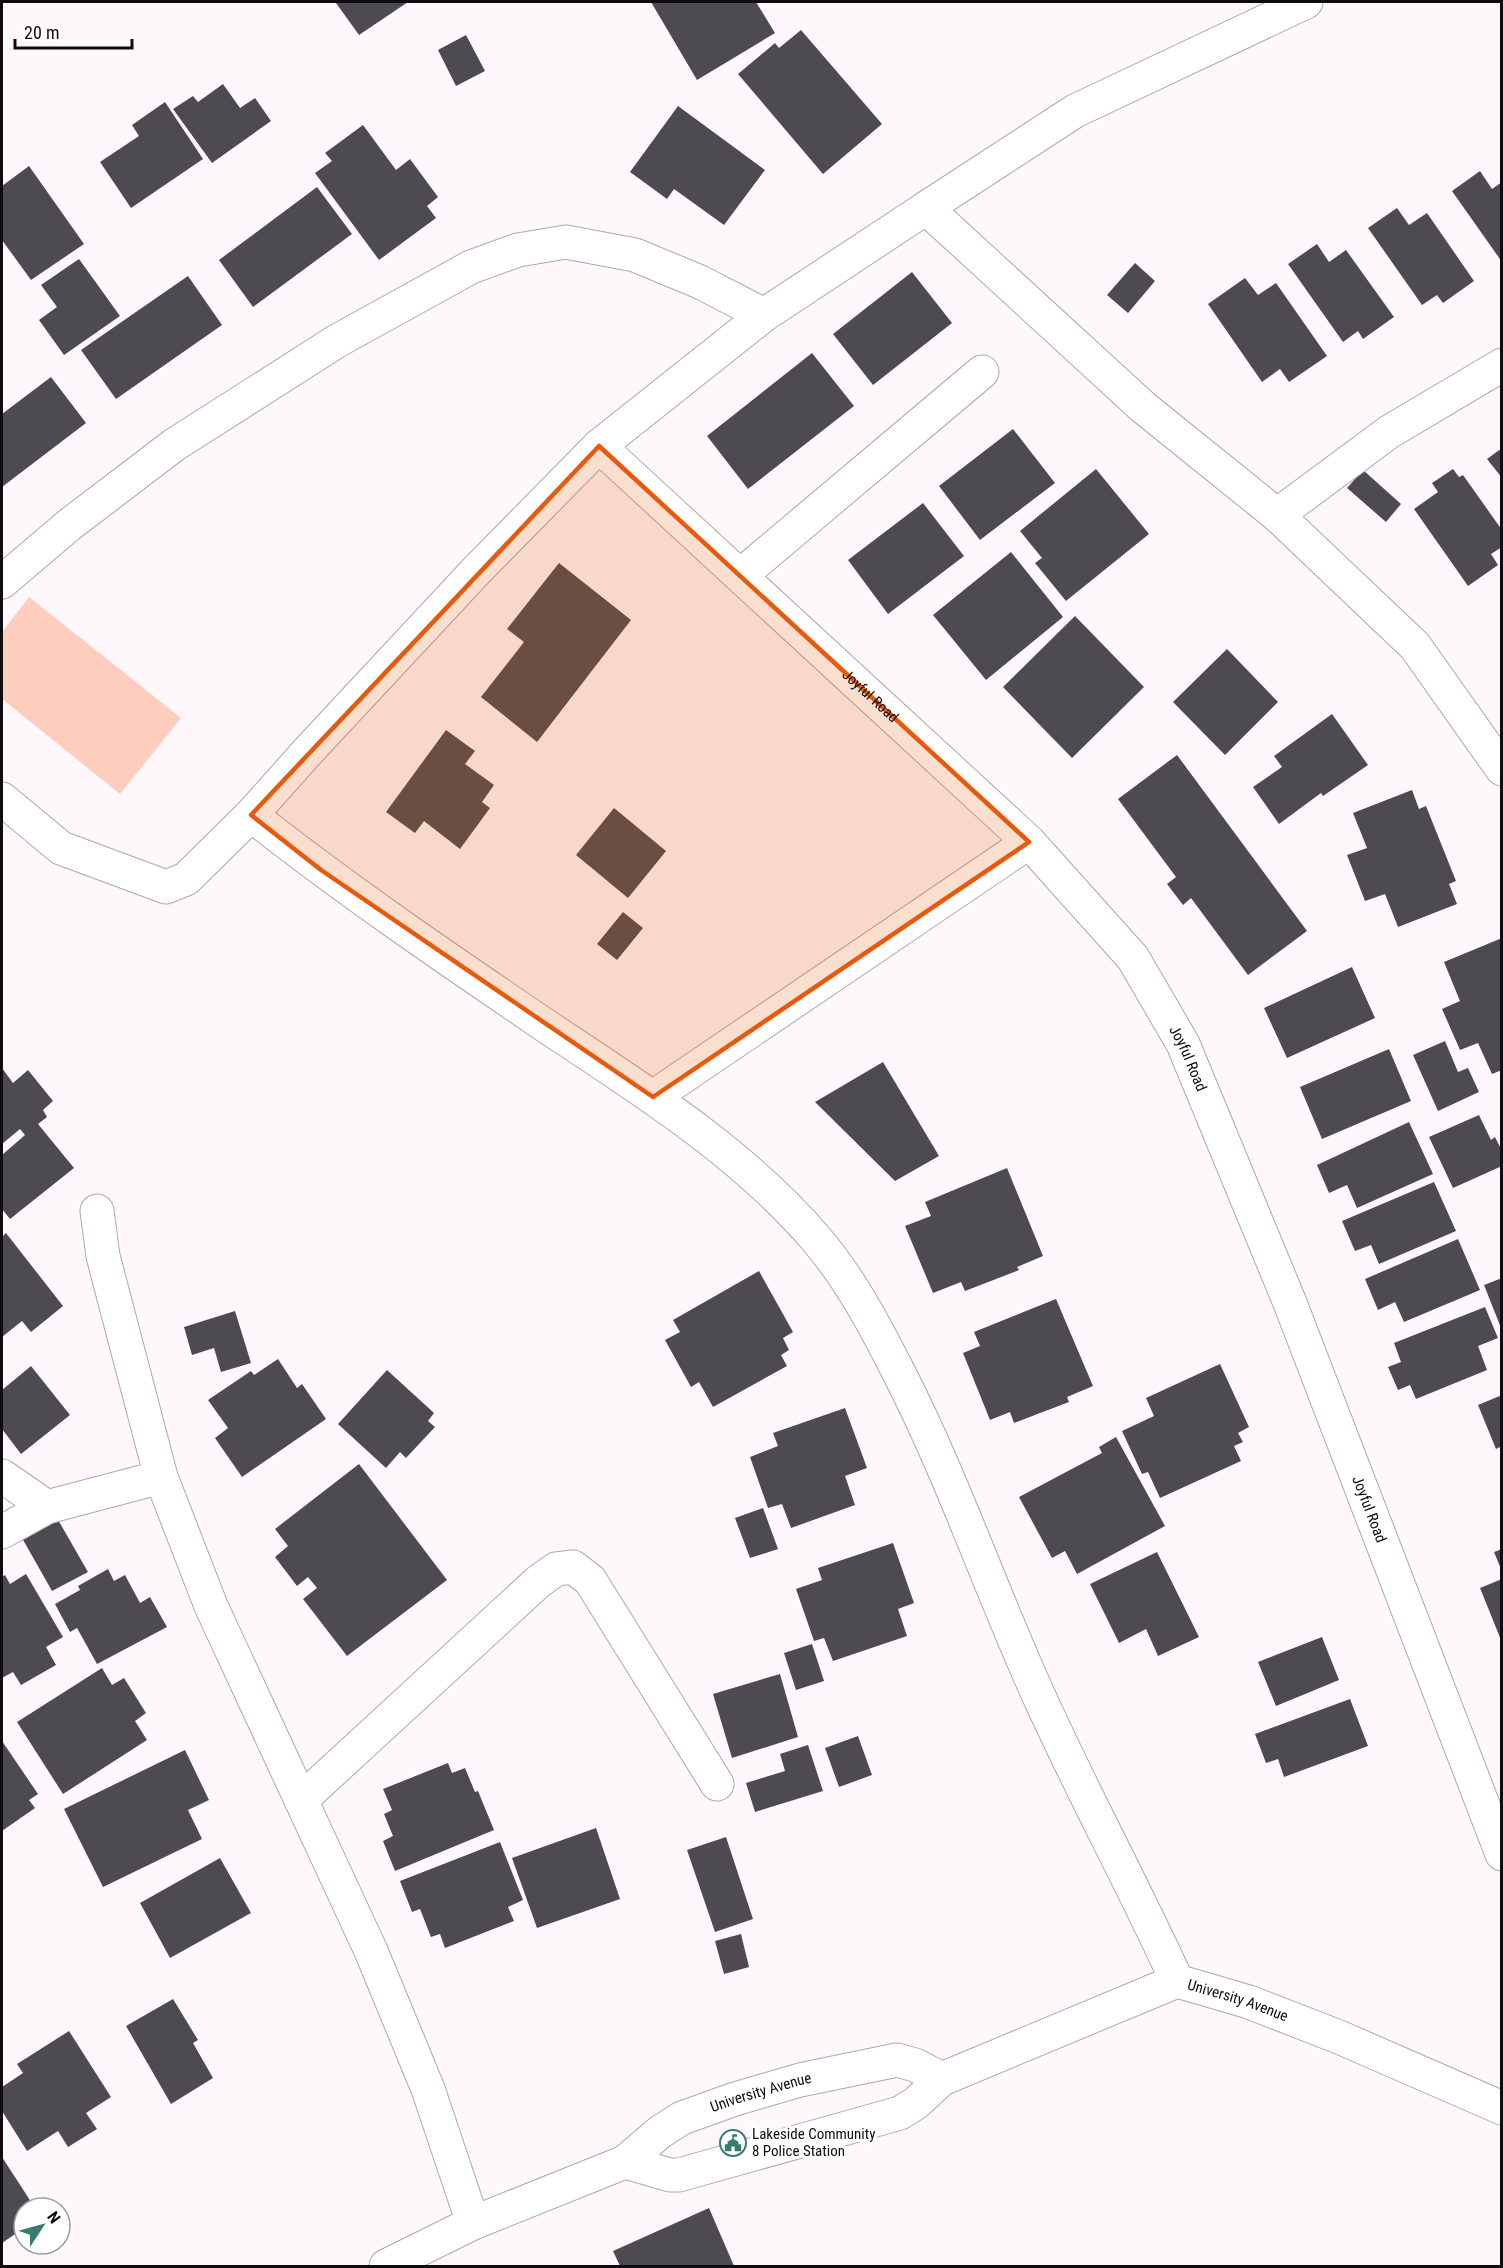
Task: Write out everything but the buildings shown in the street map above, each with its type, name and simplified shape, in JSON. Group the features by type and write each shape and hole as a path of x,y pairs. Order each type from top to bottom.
{"street":[{"path":"2,799 61,848 166,887 186,879 251,815 309,749 476,571 599,446 764,315 1075,111 1306,2"},
{"path":"926,208 1143,408 1277,514 1415,646 1502,769"},
{"path":"2,582 69,525 174,445 337,341 471,267 518,250 566,242 635,255 700,282 764,315"},
{"path":"1277,514 1389,432 1502,365"},
{"path":"741,574 982,372"},
{"name":"Joyful Road","path":"599,446 741,574 1029,842 1133,958 1183,1044 1290,1303 1502,1854"},
{"path":"251,815 340,883 653,1097 748,1171 818,1241 869,1314 920,1412 1030,1677 1083,1791 1142,1905 1177,1981"},
{"path":"653,1097 1029,842"},
{"path":"98,1211 103,1256 161,1477 211,1606 371,1951 428,2089 473,2223"},
{"path":"2,1476 47,1507"},
{"path":"2,1532 47,1507 161,1477"},
{"path":"301,1800 538,1582 556,1569 573,1567 590,1580 717,1784"},
{"name":"University Avenue","path":"625,2162 670,2175 679,2175 900,2112 916,2103 942,2079 1177,1981 1269,2010 1502,2108"},
{"name":"University Avenue","path":"386,2266 473,2223 625,2162 660,2132 682,2118 735,2099 800,2080 897,2060 915,2065 942,2079"}],"highlighted area":[{"path":"599,446 1029,842 653,1097 321,870 251,815"}],"shaded area":[{"path":"29,597 181,718 120,794 2,699 2,632"}],"place":[{"name":"Lakeside Community 8 Police Station","path":"733,2143"}]}
